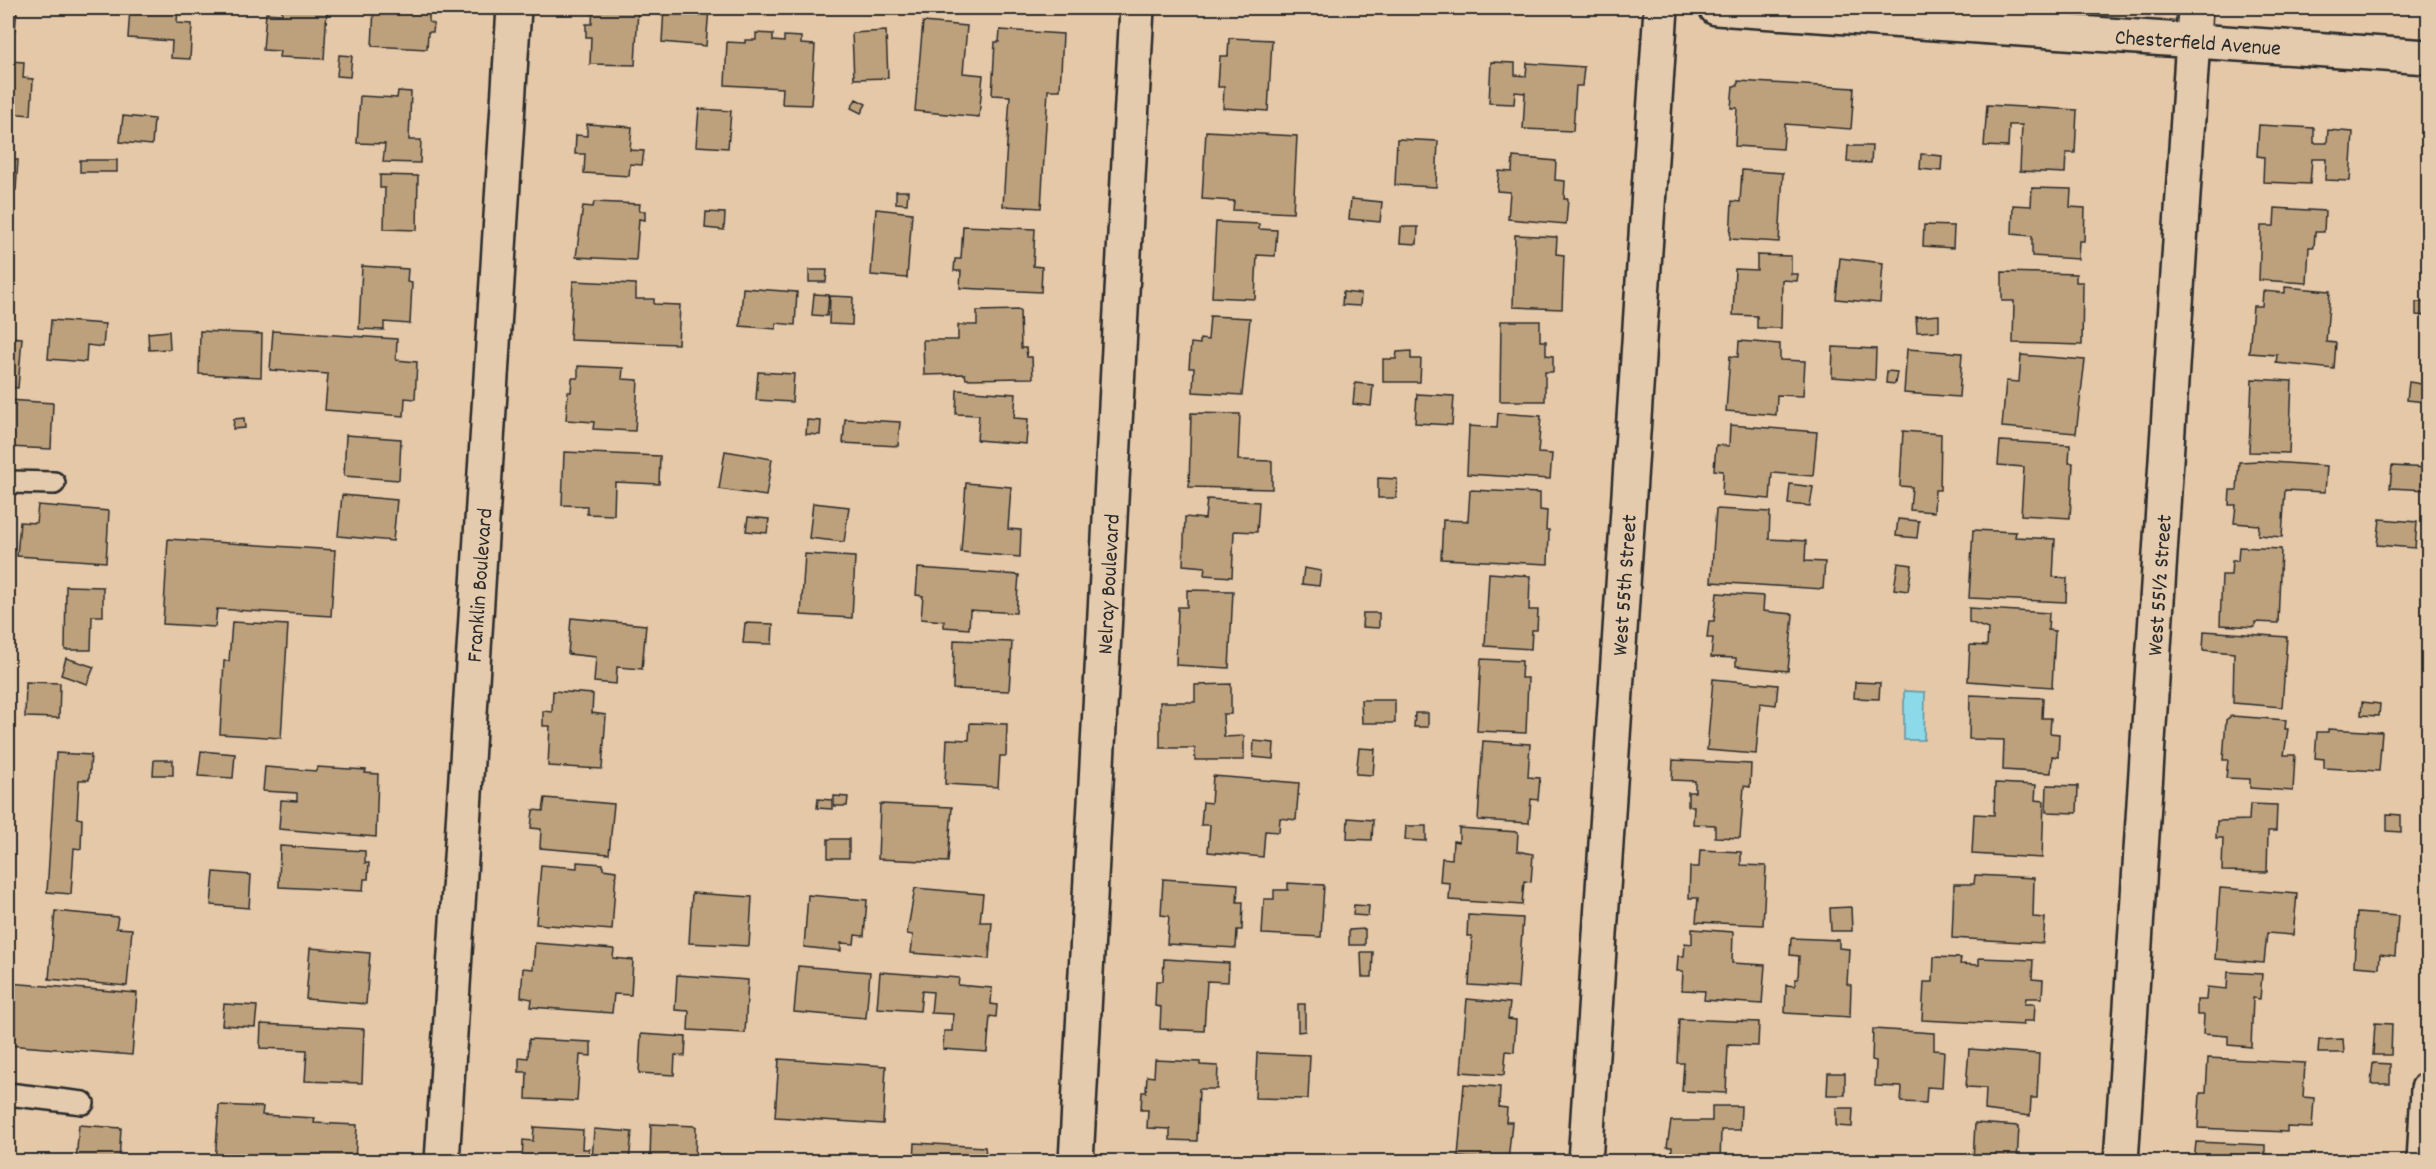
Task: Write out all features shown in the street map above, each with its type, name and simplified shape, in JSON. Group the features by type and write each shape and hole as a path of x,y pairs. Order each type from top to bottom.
{"street":[{"name":"Franklin Boulevard","path":"442,1161 514,8"},
{"name":"Nelray Boulevard","path":"1077,1161 1137,8"},
{"name":"West 55th Street","path":"1585,1161 1660,8"},
{"name":"Chesterfield Avenue","path":"1716,8 2428,57"},
{"name":"West 55½ Street","path":"2121,1161 2195,8"},
{"path":"2424,1161 2428,1089"}],"lane":[{"path":"8,482 54,483"},
{"path":"8,1094 83,1103"}],"water":[{"path":"1904,691 1925,692 1924,740 1904,740"}],"building":[{"path":"8,8 17,8 15,30 8,29"},
{"path":"130,8 178,8 177,23 192,24 190,59 171,58 172,41 128,38"},
{"path":"282,8 327,8 324,59 279,57 280,51 263,50 266,13 282,14"},
{"path":"374,8 429,8 429,22 434,24 433,32 428,32 427,49 372,46"},
{"path":"593,8 638,8 635,65 590,64 591,37 586,37 586,24 592,24"},
{"path":"664,8 709,8 706,46 662,42"},
{"path":"923,22 967,26 963,73 983,75 979,117 915,111"},
{"path":"1000,30 1063,34 1060,90 1048,90 1041,208 1003,206 1010,96 992,95 995,42 999,42"},
{"path":"886,31 888,78 854,79 852,33"},
{"path":"756,33 773,34 773,41 784,42 784,36 801,37 801,44 815,45 811,105 782,104 783,88 725,85 727,42 745,43 745,40 756,40"},
{"path":"1229,38 1272,40 1268,111 1223,108 1224,87 1218,87 1220,56 1228,56"},
{"path":"339,55 352,56 350,77 337,76"},
{"path":"8,61 24,62 23,78 33,79 31,115 8,113"},
{"path":"1491,62 1515,63 1515,75 1526,76 1527,63 1584,67 1582,86 1576,86 1573,131 1523,129 1525,93 1515,92 1514,104 1489,103"},
{"path":"1738,81 1854,88 1851,129 1785,124 1783,149 1735,146 1737,108 1731,108 1733,86 1738,86"},
{"path":"398,91 411,92 409,140 421,140 420,163 383,162 385,144 357,143 360,96 397,98"},
{"path":"856,99 866,104 861,113 851,108"},
{"path":"1987,105 2077,110 2075,153 2066,153 2065,173 2020,171 2022,125 2009,125 2008,147 1984,146"},
{"path":"699,109 731,111 728,148 696,146"},
{"path":"123,116 154,119 152,145 120,142"},
{"path":"587,124 632,127 630,150 644,151 642,165 630,164 629,176 584,173 585,154 575,154 576,135 587,136"},
{"path":"2259,125 2314,128 2314,143 2327,143 2328,130 2353,132 2350,181 2325,180 2326,159 2312,159 2310,184 2263,182 2264,157 2257,156"},
{"path":"1206,131 1297,136 1293,213 1233,210 1234,201 1202,199"},
{"path":"1397,139 1438,141 1436,187 1395,185"},
{"path":"1848,146 1872,146 1871,163 1847,162"},
{"path":"1921,154 1942,156 1941,171 1920,169"},
{"path":"1513,157 1556,161 1555,180 1565,181 1564,199 1568,199 1566,224 1508,219 1510,192 1497,191 1499,171 1512,172"},
{"path":"8,159 18,160 16,190 8,190"},
{"path":"80,160 117,160 117,172 80,172"},
{"path":"1742,170 1783,173 1779,242 1730,239 1732,201 1740,202"},
{"path":"380,175 418,176 417,230 384,229 385,188 380,188"},
{"path":"2032,188 2071,189 2070,207 2085,208 2084,241 2079,241 2078,259 2032,256 2032,236 2012,234 2013,205 2031,206"},
{"path":"896,191 908,191 907,204 896,203"},
{"path":"1351,199 1382,202 1380,222 1349,219"},
{"path":"594,202 640,204 639,211 645,211 645,220 639,219 636,260 576,257 583,206 593,207"},
{"path":"2275,208 2325,211 2324,232 2315,232 2314,247 2309,247 2307,283 2259,280 2261,226 2274,226"},
{"path":"876,209 912,213 907,278 871,275"},
{"path":"706,212 725,213 724,230 705,228"},
{"path":"1216,222 1259,224 1259,229 1277,230 1275,256 1257,255 1255,299 1212,297"},
{"path":"1924,225 1954,226 1953,248 1923,246"},
{"path":"963,226 1035,229 1033,266 1042,267 1041,292 960,288 961,271 954,271 955,259 961,259"},
{"path":"1401,227 1418,227 1417,244 1400,243"},
{"path":"1515,235 1557,237 1556,254 1564,255 1562,309 1513,307"},
{"path":"1757,255 1791,256 1791,274 1798,274 1797,281 1782,280 1781,328 1757,328 1757,316 1733,315 1735,269 1757,270"},
{"path":"1840,258 1883,263 1880,303 1836,299"},
{"path":"362,266 408,269 407,282 412,283 410,324 384,322 384,330 359,329"},
{"path":"809,270 827,270 826,282 809,282"},
{"path":"2002,272 2076,274 2076,282 2083,282 2082,345 2013,343 2014,301 2002,301"},
{"path":"573,281 636,284 636,299 654,299 654,304 680,305 678,344 570,340"},
{"path":"2285,287 2330,291 2326,342 2336,343 2334,369 2276,363 2277,355 2249,353 2253,306 2262,306 2263,291 2285,293"},
{"path":"743,288 797,292 795,325 776,323 776,329 740,326"},
{"path":"1343,292 1361,294 1360,306 1342,305"},
{"path":"814,294 829,295 827,316 812,315"},
{"path":"830,296 853,297 852,325 829,324"},
{"path":"2416,302 2428,302 2428,316 2416,315"},
{"path":"1020,310 1021,348 1026,348 1027,357 1032,357 1033,378 966,379 965,374 924,375 923,340 958,340 958,325 977,325 977,311"},
{"path":"1939,315 1939,331 1917,332 1916,317"},
{"path":"1210,316 1250,318 1242,395 1193,392 1194,368 1189,368 1191,343 1200,344 1200,339 1208,340"},
{"path":"51,320 105,324 103,347 87,345 86,362 48,359"},
{"path":"1501,321 1540,321 1540,341 1546,341 1546,355 1553,356 1553,372 1545,372 1545,401 1500,401"},
{"path":"169,331 170,349 149,350 148,333"},
{"path":"200,331 262,334 261,377 199,374"},
{"path":"273,331 397,339 396,360 417,362 415,399 405,398 404,416 325,410 328,374 270,370"},
{"path":"8,337 22,338 18,388 8,387"},
{"path":"1739,341 1780,344 1780,360 1805,361 1803,396 1777,395 1776,415 1726,411 1730,356 1738,357"},
{"path":"1833,347 1876,349 1875,380 1832,377"},
{"path":"1907,349 1962,353 1959,397 1904,393"},
{"path":"1411,351 1411,359 1421,359 1420,382 1383,382 1383,359 1396,359 1397,352"},
{"path":"2021,355 2085,360 2076,433 2002,427 2006,381 2019,382"},
{"path":"578,366 623,368 622,379 638,380 635,431 593,429 594,422 566,420 568,392 571,392 572,378 578,378"},
{"path":"1887,371 1897,372 1895,384 1886,383"},
{"path":"758,372 794,374 792,402 756,400"},
{"path":"2252,379 2292,381 2289,453 2249,452"},
{"path":"2409,382 2428,385 2426,402 2407,400"},
{"path":"1355,383 1373,385 1371,406 1353,404"},
{"path":"957,390 1016,394 1014,418 1028,419 1026,444 977,440 979,415 956,414"},
{"path":"1417,394 1454,396 1452,425 1415,423"},
{"path":"8,400 53,403 51,449 8,447"},
{"path":"1191,413 1240,414 1238,460 1272,461 1272,489 1189,487"},
{"path":"1498,413 1541,416 1538,453 1552,454 1550,479 1467,474 1469,426 1497,428"},
{"path":"244,418 245,428 233,429 234,419"},
{"path":"845,419 900,422 898,446 843,443"},
{"path":"807,420 821,421 820,435 806,434"},
{"path":"1730,425 1817,432 1813,476 1772,473 1770,499 1722,495 1723,471 1714,470 1716,445 1729,446"},
{"path":"1903,431 1941,434 1940,490 1935,490 1934,512 1910,510 1912,487 1900,486"},
{"path":"346,435 401,439 399,480 344,476"},
{"path":"2000,441 2070,445 2069,463 2073,463 2070,518 2021,515 2024,467 1998,465"},
{"path":"725,451 772,459 766,496 719,489"},
{"path":"564,452 660,456 659,484 615,482 614,515 587,514 587,506 562,505"},
{"path":"2259,461 2327,466 2325,492 2285,490 2282,537 2258,535 2259,525 2234,523 2236,505 2229,505 2230,490 2237,490 2239,462"},
{"path":"2392,466 2428,468 2428,490 2390,488"},
{"path":"1378,478 1397,479 1396,498 1378,498"},
{"path":"966,483 1011,487 1008,529 1021,530 1020,557 961,552"},
{"path":"1790,484 1813,487 1810,506 1788,504"},
{"path":"1470,490 1540,493 1540,510 1547,511 1548,564 1441,559 1443,520 1468,521"},
{"path":"342,495 397,500 393,541 338,536"},
{"path":"1207,499 1259,502 1257,532 1234,531 1232,577 1204,575 1205,567 1183,565 1185,517 1205,519"},
{"path":"813,503 849,507 844,542 809,538"},
{"path":"38,505 109,511 106,562 17,556 20,522 36,523"},
{"path":"1716,509 1770,512 1769,539 1806,541 1805,561 1825,562 1823,589 1711,582"},
{"path":"748,517 769,519 767,533 746,531"},
{"path":"1898,519 1919,521 1917,538 1896,536"},
{"path":"2380,519 2417,522 2415,548 2377,545"},
{"path":"1973,530 2016,532 2015,537 2055,539 2053,577 2067,578 2066,602 1969,598"},
{"path":"168,539 335,550 331,616 217,609 215,627 163,624"},
{"path":"2239,547 2281,549 2278,623 2255,622 2255,627 2220,625 2222,575 2231,575 2232,561 2238,561"},
{"path":"805,554 855,557 852,618 801,615"},
{"path":"1898,563 1912,565 1908,591 1894,589"},
{"path":"918,568 1019,575 1016,613 970,610 969,629 944,627 944,621 921,619 923,596 916,595"},
{"path":"1304,568 1321,571 1319,586 1302,584"},
{"path":"1489,573 1530,576 1529,610 1538,610 1537,630 1532,630 1531,649 1485,646"},
{"path":"66,586 103,587 103,616 92,616 91,650 65,650"},
{"path":"1187,590 1233,591 1229,668 1176,665 1178,607 1187,607"},
{"path":"1717,593 1764,596 1763,611 1793,614 1788,671 1736,666 1736,658 1711,657 1713,638 1707,638 1709,621 1714,621"},
{"path":"1969,608 2049,613 2048,630 2055,631 2052,687 1968,681 1970,645 1987,646 1988,629 1969,622"},
{"path":"1363,613 1379,613 1379,628 1362,627"},
{"path":"571,618 646,625 642,669 617,667 616,684 594,682 596,657 568,654"},
{"path":"232,622 288,625 281,738 220,734 224,661 229,661"},
{"path":"745,623 773,624 772,644 743,643"},
{"path":"2204,631 2287,637 2282,707 2233,703 2234,653 2203,650"},
{"path":"954,640 1012,642 1009,691 953,689"},
{"path":"66,658 94,667 87,684 61,675"},
{"path":"1481,659 1522,661 1521,678 1528,678 1526,733 1477,731"},
{"path":"1713,679 1778,685 1776,705 1760,703 1756,754 1707,750"},
{"path":"26,682 60,683 59,718 25,717"},
{"path":"1855,682 1880,683 1879,699 1854,698"},
{"path":"1231,684 1231,714 1223,714 1224,737 1244,736 1244,760 1195,760 1195,748 1160,748 1160,702 1195,702 1195,685"},
{"path":"553,691 593,694 592,713 606,715 602,769 548,766 550,726 543,726 543,711 552,712"},
{"path":"1970,695 2043,698 2042,718 2051,718 2050,733 2059,734 2058,757 2052,756 2051,773 2003,770 2004,740 1969,739"},
{"path":"1361,700 1395,700 1395,723 1362,723"},
{"path":"2362,702 2380,704 2379,716 2361,715"},
{"path":"1415,713 1428,713 1428,727 1414,727"},
{"path":"2231,716 2286,720 2285,729 2288,729 2284,755 2295,755 2293,791 2250,788 2250,779 2226,778 2228,760 2223,760 2226,720"},
{"path":"970,723 1007,724 1006,756 1000,756 998,787 945,784 947,739 969,740"},
{"path":"2328,729 2382,732 2379,771 2324,768 2324,759 2315,758 2317,732 2328,732"},
{"path":"1254,741 1274,743 1273,759 1253,757"},
{"path":"1483,741 1530,744 1528,777 1540,778 1538,800 1531,799 1529,823 1478,820"},
{"path":"1359,748 1375,749 1373,775 1356,774"},
{"path":"201,751 235,754 233,778 198,776"},
{"path":"56,753 91,755 89,780 79,780 77,818 82,819 81,849 74,848 71,894 47,892"},
{"path":"154,760 173,760 173,775 153,775"},
{"path":"1673,760 1751,764 1750,787 1744,786 1740,838 1715,837 1715,825 1693,824 1694,806 1688,806 1688,792 1695,792 1695,781 1672,780"},
{"path":"265,767 316,771 317,767 366,770 365,773 378,774 376,837 279,829 281,800 297,801 297,793 263,791"},
{"path":"1213,776 1299,783 1296,820 1280,818 1279,832 1265,831 1263,857 1208,852 1210,825 1201,825 1203,802 1211,803"},
{"path":"1995,783 2036,785 2035,800 2044,801 2042,858 1972,854 1974,814 1994,815"},
{"path":"2047,785 2078,786 2077,813 2046,812"},
{"path":"834,796 848,797 847,806 834,806"},
{"path":"545,798 614,804 609,854 540,848 541,829 531,828 533,810 543,811"},
{"path":"818,799 832,800 832,809 817,808"},
{"path":"880,804 952,807 948,862 878,859"},
{"path":"2250,804 2277,805 2276,831 2268,831 2267,872 2222,871 2223,838 2216,838 2217,821 2249,820"},
{"path":"2387,814 2401,815 2401,832 2387,831"},
{"path":"1348,818 1373,820 1372,840 1347,839"},
{"path":"1406,826 1426,826 1426,841 1405,840"},
{"path":"1459,828 1518,832 1517,851 1533,854 1531,882 1524,881 1522,905 1449,900 1450,883 1440,882 1442,858 1452,859 1453,841 1459,842"},
{"path":"828,839 849,839 849,858 828,858"},
{"path":"280,846 365,851 365,863 369,863 368,879 364,879 363,891 279,887"},
{"path":"1700,850 1741,852 1741,865 1766,866 1763,925 1696,922 1698,898 1689,898 1690,867 1699,867"},
{"path":"577,862 603,864 603,869 616,871 612,930 536,924 541,865 577,868"},
{"path":"214,872 251,875 249,908 211,905"},
{"path":"1975,875 2034,878 2033,917 2045,918 2043,943 1952,938 1954,884 1974,884"},
{"path":"1163,879 1238,884 1237,902 1243,902 1242,930 1237,930 1236,948 1167,944 1169,916 1161,915"},
{"path":"1288,883 1324,885 1321,937 1262,934 1264,899 1274,899 1274,890 1288,890"},
{"path":"915,888 983,894 980,922 992,922 989,959 911,953 913,935 907,934"},
{"path":"2220,888 2297,894 2293,935 2267,933 2264,963 2215,959"},
{"path":"692,893 752,897 749,946 689,943"},
{"path":"808,895 867,900 864,936 855,935 854,944 841,943 841,951 804,947"},
{"path":"1354,905 1369,906 1368,916 1353,915"},
{"path":"1851,907 1852,931 1831,931 1830,908"},
{"path":"55,911 118,917 116,928 132,929 127,986 49,979"},
{"path":"2357,913 2398,916 2395,956 2380,954 2379,968 2354,966"},
{"path":"1468,915 1523,918 1518,988 1469,985 1472,936 1467,936"},
{"path":"1365,929 1365,945 1349,945 1349,930"},
{"path":"1692,929 1733,932 1732,963 1765,965 1762,1004 1704,1000 1705,991 1682,990 1683,971 1677,971 1678,956 1684,956 1685,943 1692,944"},
{"path":"1791,938 1839,940 1839,948 1849,949 1847,984 1851,985 1850,1017 1785,1013 1786,985 1795,986 1795,979 1798,979 1799,956 1790,955"},
{"path":"535,943 614,949 613,958 633,960 631,995 614,994 612,1013 531,1007 532,999 521,997 523,968 533,969"},
{"path":"310,948 370,953 366,1004 306,999"},
{"path":"1361,952 1373,952 1372,977 1362,977"},
{"path":"1934,957 1961,958 1960,964 1979,965 1979,958 2033,960 2032,979 2043,980 2042,998 2026,998 2025,1004 2035,1004 2034,1021 2023,1021 2024,1025 1922,1020 1924,982 1933,982"},
{"path":"1164,959 1229,963 1228,982 1207,981 1204,1031 1160,1029 1161,1007 1155,1006 1156,981 1163,981"},
{"path":"798,966 870,972 866,1018 794,1012"},
{"path":"880,972 959,978 958,985 992,988 991,1004 997,1005 996,1017 990,1016 987,1052 943,1049 944,1031 952,1031 953,1014 931,1013 933,992 922,991 920,1011 877,1008"},
{"path":"2228,972 2262,974 2260,999 2253,998 2251,1047 2228,1045 2228,1036 2203,1034 2204,1015 2197,1015 2197,1000 2206,1000 2207,987 2227,989"},
{"path":"677,975 748,980 745,1033 688,1030 689,1011 675,1010"},
{"path":"8,983 137,993 132,1055 8,1045"},
{"path":"1467,999 1510,1003 1508,1019 1516,1020 1514,1052 1506,1051 1504,1075 1461,1072"},
{"path":"224,1004 257,1006 255,1027 222,1025"},
{"path":"1298,1004 1305,1004 1305,1031 1298,1032"},
{"path":"1679,1019 1759,1022 1758,1046 1728,1045 1726,1093 1682,1091 1684,1063 1677,1063"},
{"path":"2375,1023 2392,1024 2391,1055 2373,1055"},
{"path":"261,1024 364,1029 362,1083 305,1081 307,1050 260,1048"},
{"path":"1873,1029 1934,1033 1934,1050 1944,1051 1942,1088 1927,1087 1926,1103 1901,1102 1902,1087 1875,1086 1876,1061 1872,1060"},
{"path":"641,1034 686,1037 685,1056 675,1055 674,1075 639,1073"},
{"path":"529,1039 591,1042 591,1056 580,1055 577,1101 526,1099 527,1072 519,1072 519,1057 528,1058"},
{"path":"2343,1039 2344,1053 2318,1053 2319,1040"},
{"path":"1969,1049 2039,1054 2037,1098 2031,1098 2030,1116 1985,1110 1986,1088 1966,1087"},
{"path":"1257,1053 1310,1055 1308,1099 1255,1098"},
{"path":"2208,1058 2305,1063 2303,1097 2314,1098 2312,1128 2287,1127 2287,1132 2198,1128 2200,1093 2206,1093"},
{"path":"779,1059 886,1066 883,1124 775,1117"},
{"path":"1155,1060 1200,1062 1200,1065 1218,1066 1217,1089 1199,1089 1197,1141 1170,1140 1170,1129 1147,1128 1148,1110 1141,1110 1142,1092 1146,1092 1147,1076 1154,1077"},
{"path":"2373,1063 2390,1064 2390,1084 2371,1084"},
{"path":"1828,1073 1845,1073 1845,1095 1827,1095"},
{"path":"1464,1084 1500,1087 1499,1107 1507,1108 1506,1122 1512,1122 1508,1161 1458,1157"},
{"path":"219,1105 263,1107 262,1115 315,1118 314,1123 357,1125 355,1162 215,1162"},
{"path":"1712,1106 1741,1106 1740,1130 1721,1130 1720,1162 1671,1162 1672,1147 1667,1147 1671,1121 1712,1121"},
{"path":"1836,1108 1853,1108 1852,1127 1836,1126"},
{"path":"1975,1123 2019,1126 2017,1162 1952,1162 1973,1161"},
{"path":"651,1124 696,1126 695,1162 650,1161"},
{"path":"79,1125 121,1128 119,1162 76,1162"},
{"path":"534,1127 583,1130 582,1149 589,1149 588,1159 583,1159 583,1162 522,1162 523,1140 533,1141"},
{"path":"594,1129 632,1132 629,1162 592,1162"},
{"path":"2196,1142 2265,1145 2265,1153 2282,1162 2194,1162"},
{"path":"915,1143 985,1147 987,1162 914,1162"},
{"path":"848,1153 895,1157 894,1162 848,1162"},
{"path":"1138,1155 1207,1160 1207,1162 1137,1162"}]}
